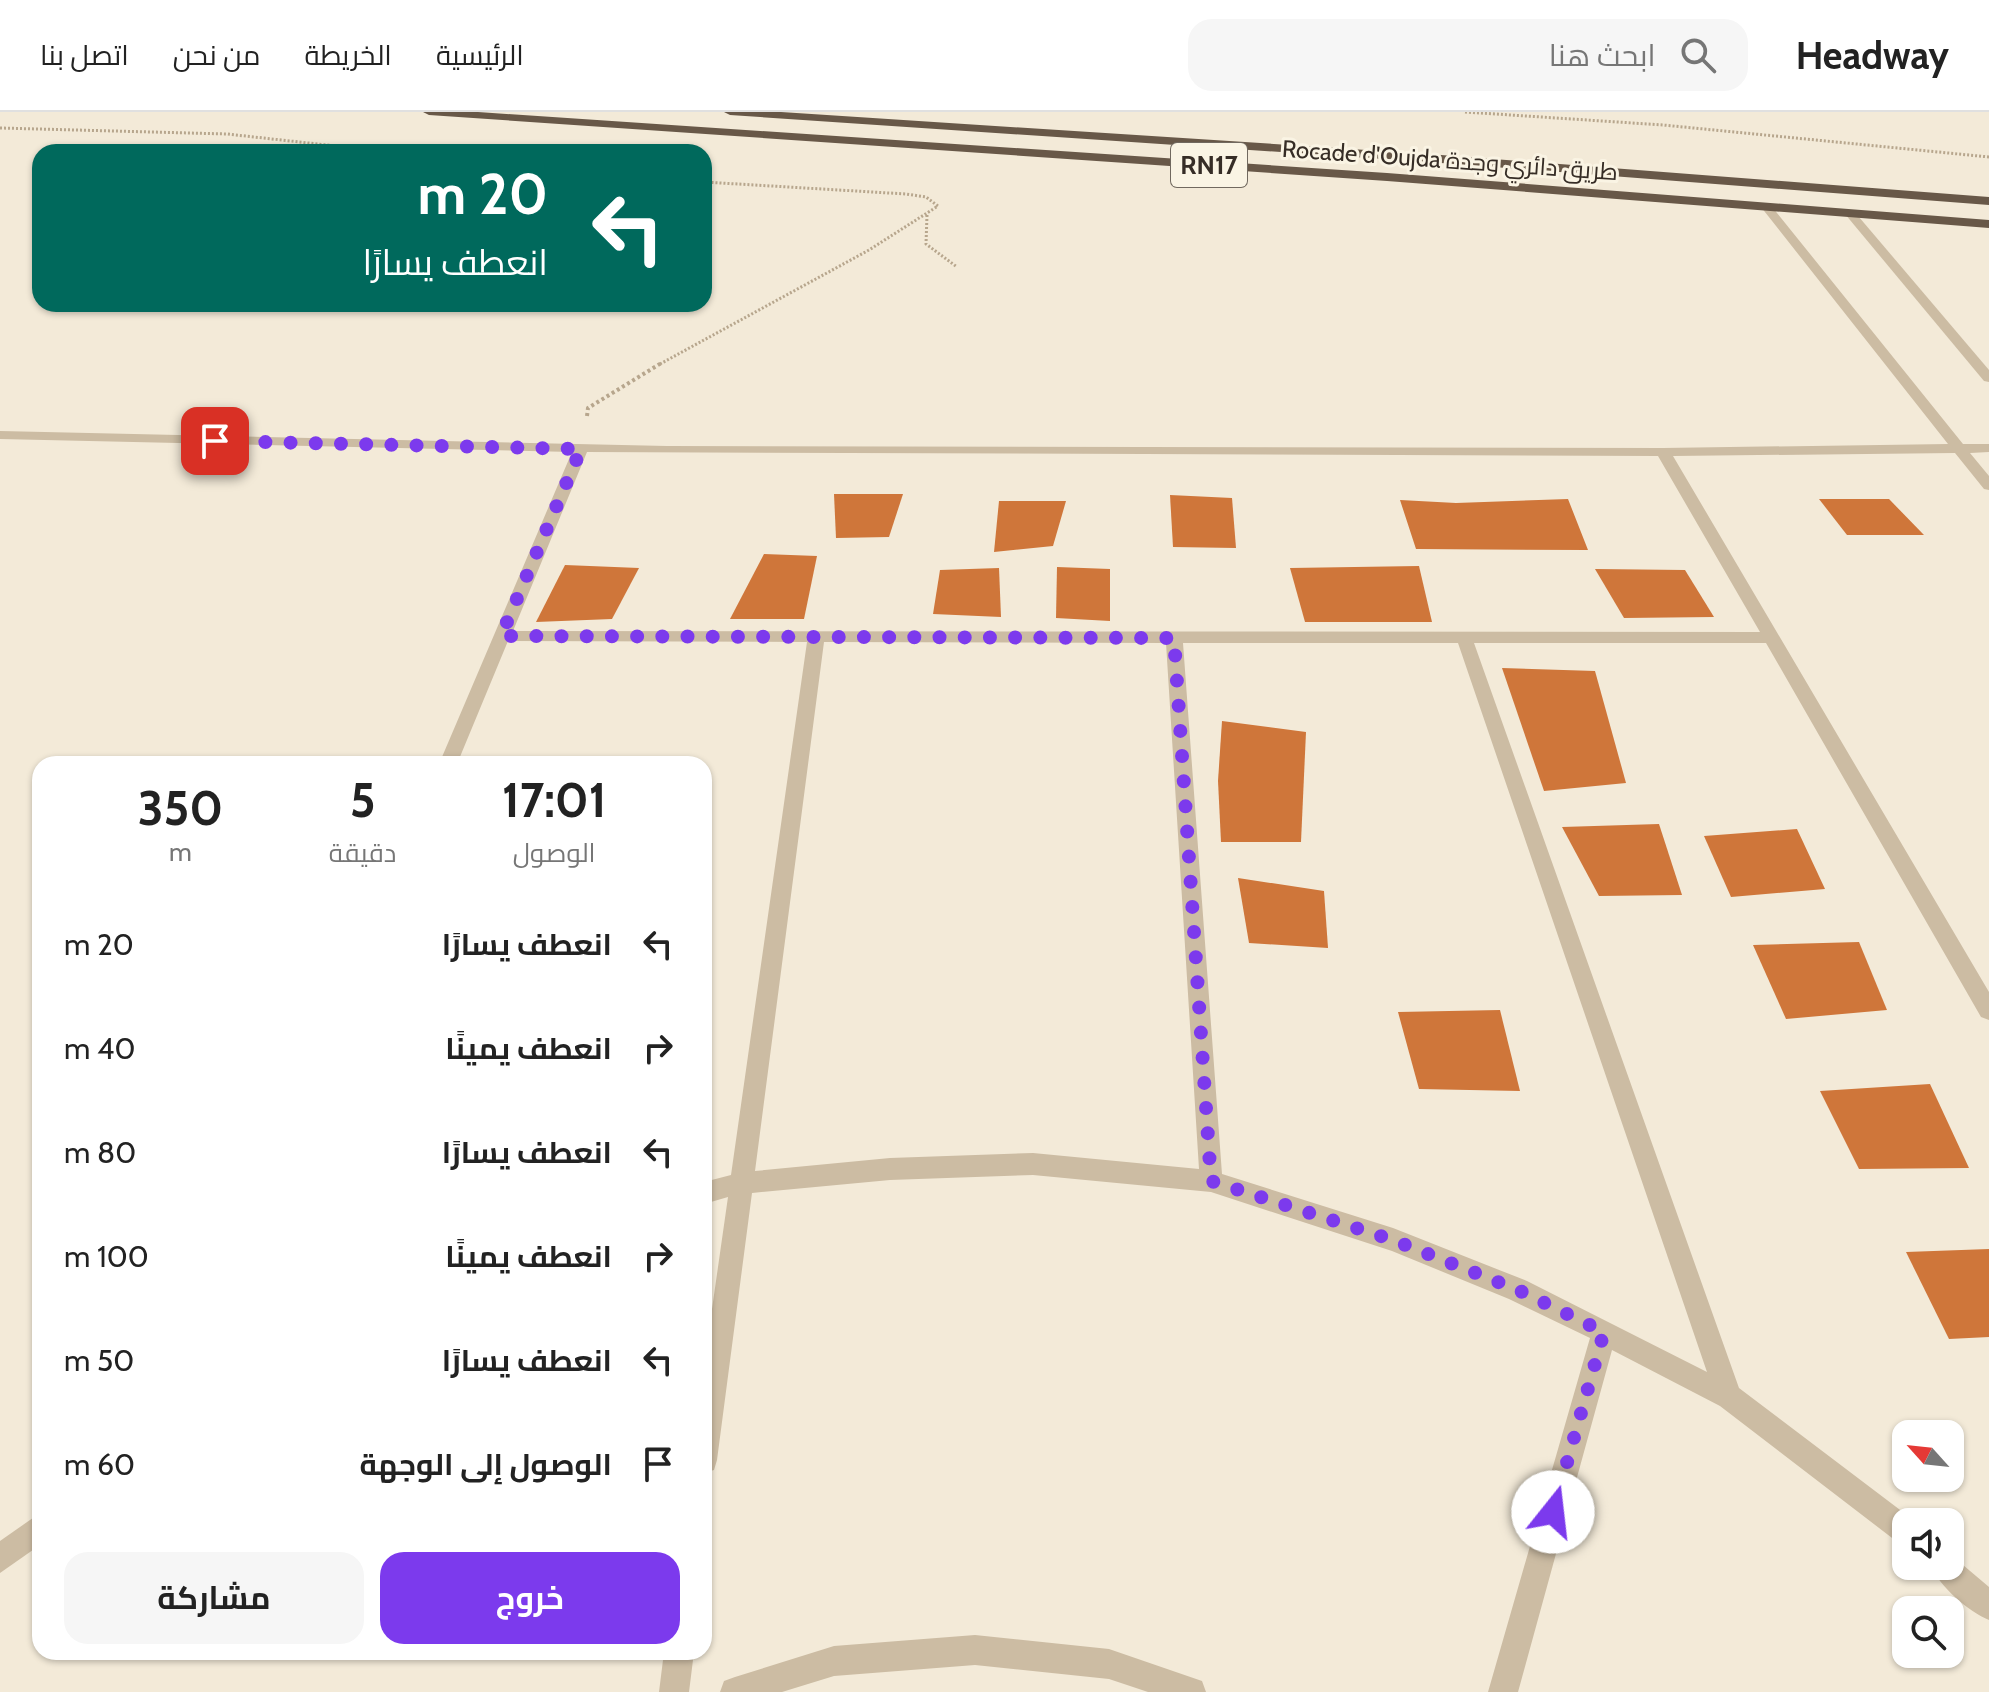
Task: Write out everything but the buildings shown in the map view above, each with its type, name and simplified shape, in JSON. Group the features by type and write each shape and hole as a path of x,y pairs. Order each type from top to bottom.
{"highway":[{"name":"Rocade d'Oujda طريق دائري وجدة","path":"429,112 1765,205 1989,224"},
{"name":"Rocade d'Oujda طريق دائري وجدة","path":"730,112 1458,160 1989,201"}],"street":[{"path":"1765,205 1989,486"},
{"path":"1849,212 1989,378"},
{"path":"0,435 581,449 1663,452 1989,448"},
{"path":"451,756 581,449"},
{"path":"1663,452 1989,1011"},
{"path":"501,636 816,639 966,636 1465,640 1773,638"},
{"path":"1174,638 1211,1181"},
{"path":"712,1398 816,639"},
{"path":"1465,640 1729,1397"},
{"path":"712,1191 740,1183 890,1169 1033,1164 1211,1181 1393,1240 1518,1290 1604,1332 1729,1397 1892,1520"},
{"path":"1503,1692 1604,1332"},
{"path":"0,1559 32,1533"},
{"path":"1960,1580 1989,1606"},
{"path":"735,1692 834,1661 975,1650 1109,1664 1191,1692"},
{"path":"674,1692 678,1660"}],"path":[{"path":"1465,112 1663,125 1989,157"},
{"path":"0,128 227,134 318,144"},
{"path":"588,408 687,348 869,250 938,206 934,200 918,196 712,183"},
{"path":"927,214 926,244 957,267"}],"route":[{"path":"215,441 581,449 501,636 1174,638 1211,1181 1393,1240 1518,1290 1604,1332 1553,1512"}]}
